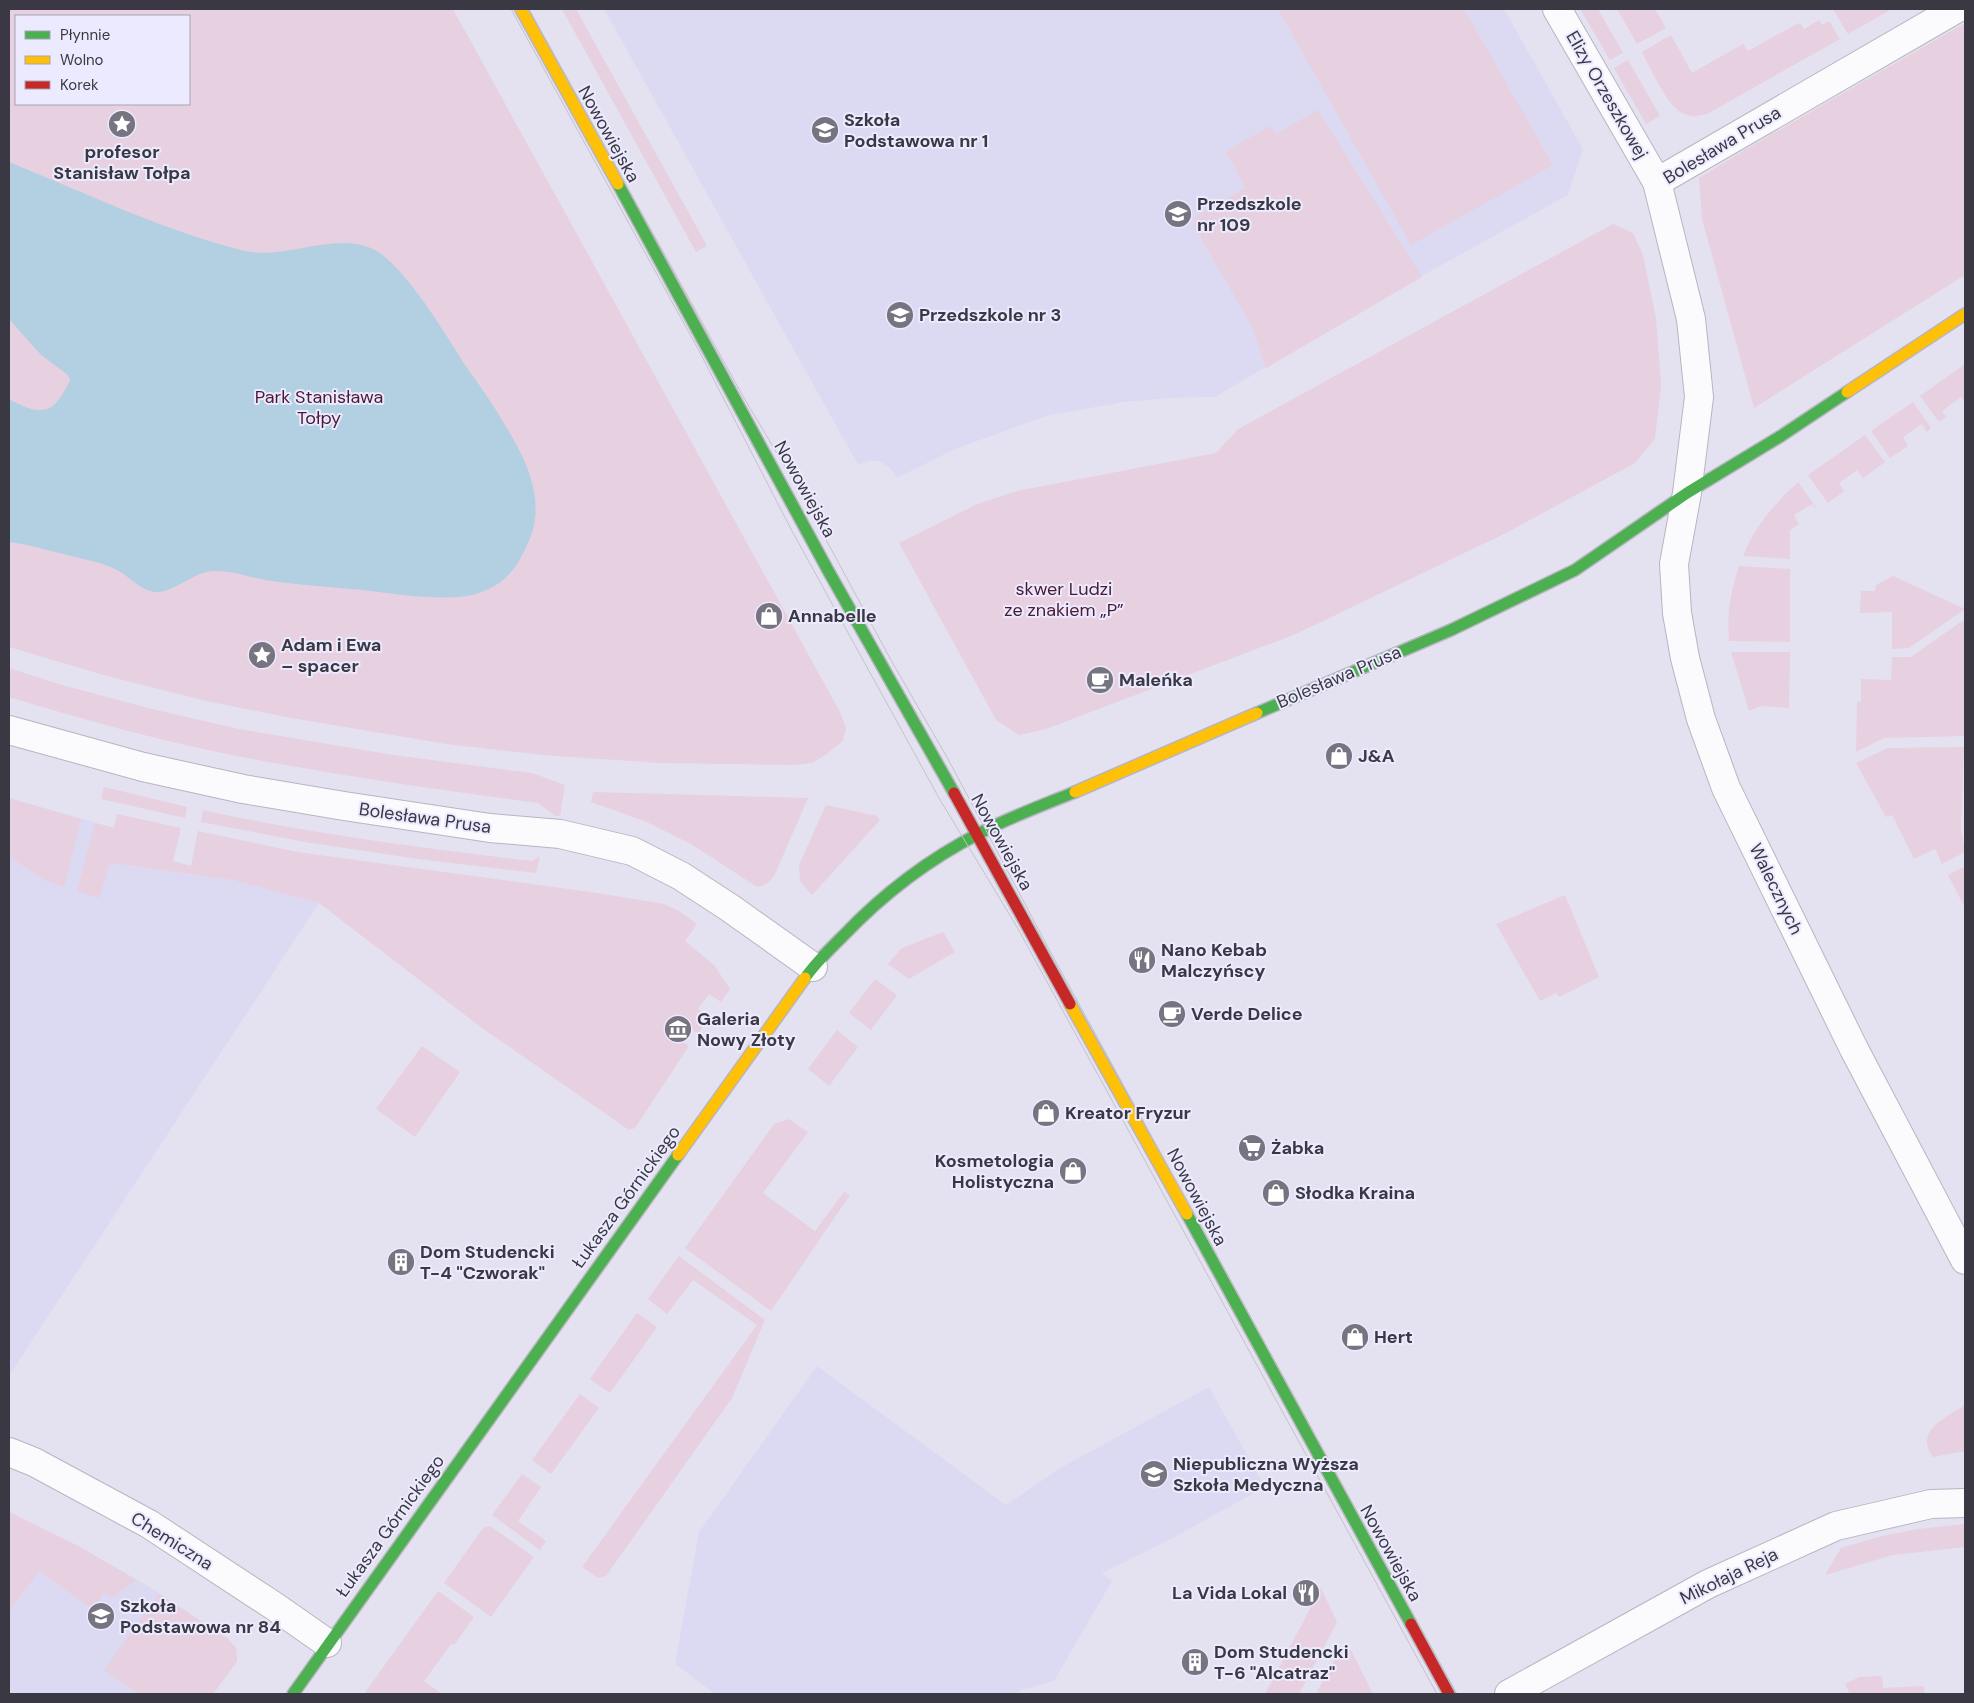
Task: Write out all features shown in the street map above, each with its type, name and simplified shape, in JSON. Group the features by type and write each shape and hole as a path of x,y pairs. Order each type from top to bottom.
{"street":[{"name":"Nowowiejska","path":"521,9 830,574 978,835 1051,971 1144,1136 1449,1694"},
{"name":"Elizy Orzeszkowej","path":"1556,9 1657,182"},
{"name":"Bolesława Prusa","path":"1686,494 1699,397 1694,343 1691,319 1657,182 1956,9"},
{"name":"Bolesława Prusa","path":"978,835 997,825 1131,769 1158,755 1451,630 1575,570 1686,494 1782,436 1965,314"},
{"name":"Walecznych","path":"1686,494 1674,564 1678,613 1686,658 1701,719 1726,788 1854,1049 1965,1260"},
{"name":"Bolesława Prusa","path":"9,730 143,767 243,789 480,826 560,834 632,851 681,876 813,967"},
{"name":"Łukasza Górnickiego","path":"293,1694 327,1643 813,967 866,913 882,900 936,858 978,835"},
{"name":"Chemiczna","path":"9,1452 34,1462 149,1524 327,1643"},
{"name":"Mikołaja Reja","path":"1509,1694 1708,1584 1836,1526 1931,1504 1965,1503"}],"shaded area":[{"path":"604,9 1504,9 1583,149 1568,195 1402,287 1215,397 1124,402 1046,416 955,449 897,478 889,467 879,461 869,461 858,465"},
{"path":"9,162 125,211 215,243 245,251 277,252 343,243 358,244 373,249 385,257 398,269 424,301 503,421 529,471 535,500 533,530 521,557 511,573 487,590 459,597 411,596 289,583 220,571 206,572 169,590 154,592 149,591 115,569 102,564 9,542 9,399 30,409 46,409 58,400 70,380 68,375 41,355 9,319"},
{"path":"9,798 114,828 109,863 232,880 319,903 9,1376"},
{"path":"817,1366 1006,1505 1060,1468 1209,1387 1265,1487 1171,1539 1102,1573 1112,1581 1054,1681 1021,1690 1017,1694 715,1694 675,1664 699,1532"},
{"name":"Szkoła Podstawowa nr 84","path":"9,1512 80,1547 148,1586 227,1638 236,1648 237,1661 213,1694 9,1694"}],"green space":[{"name":"Park Stanisława Tołpy","path":"9,9 453,9 840,712 846,728 843,741 812,763 794,765 660,763 543,755 446,744 291,718 206,701 107,676 9,647"},
{"path":"562,9 576,9 707,246 696,252"},
{"path":"1278,9 1464,9 1553,165 1411,245"},
{"path":"1580,9 1598,9 1623,53 1610,60"},
{"path":"1617,9 1655,9 1666,28 1637,44"},
{"path":"1833,9 1892,9 1848,34"},
{"path":"1819,20 1822,25 1829,21 1840,39 1707,114 1693,116 1678,110 1660,87 1642,52 1671,35 1692,73 1743,44 1748,51 1795,25 1800,23 1804,29"},
{"path":"1965,23 1965,275 1754,408 1702,219 1699,178"},
{"path":"1628,60 1660,116 1646,124 1614,68"},
{"path":"1318,110 1422,277 1266,368 1253,329 1193,225 1196,223 1194,218 1245,188 1237,170 1225,152 1270,126 1276,134"},
{"name":"skwer Ludzi ze znakiem „P”","path":"1613,224 1633,233 1643,255 1656,318 1661,384 1655,439 1635,463 1508,532 1296,634 1046,729 1019,735 996,720 899,543 977,504 1017,491 1216,453 1238,429"},
{"path":"1965,364 1965,403 1961,397 1942,411 1946,417 1939,422 1920,396"},
{"path":"1913,402 1931,428 1927,432 1922,424 1903,437 1908,446 1890,458 1871,431"},
{"path":"1865,435 1885,462 1863,478 1857,470 1839,483 1844,491 1828,503 1808,475"},
{"path":"1798,482 1818,510 1812,504 1794,515 1799,524 1790,530 1790,559 1743,556 1753,535 1766,516"},
{"path":"1739,566 1790,569 1790,642 1729,641 1728,621 1730,603"},
{"path":"1893,576 1965,609 1909,648 1892,649 1892,612 1860,613 1861,591 1875,591 1876,585"},
{"path":"1965,619 1965,736 1884,738 1856,752 1857,702 1861,701 1861,679 1891,680 1892,657 1911,657"},
{"path":"1731,652 1790,652 1789,708 1762,706 1749,711"},
{"path":"9,668 62,685 156,710 239,729 393,755 532,773 565,785 560,816 555,816 538,803 308,769 175,743 119,729 9,697"},
{"path":"1964,747 1961,828 1965,852 1942,864 1935,849 1914,859 1892,815 1886,817 1856,763 1888,748"},
{"path":"104,787 187,807 185,818 101,799"},
{"path":"593,792 808,798 775,874 768,883 757,887 691,844 647,822 591,802"},
{"path":"9,798 81,819 64,887 44,880 9,856"},
{"path":"826,805 877,816 880,820 812,895 800,881 799,865"},
{"path":"203,810 326,833 408,845 532,861 540,856 536,873 418,859 305,842 201,822"},
{"path":"117,814 181,828 173,861 191,866 198,831 297,852 590,892 664,904 679,911 697,924 685,941 714,965 730,989 721,1002 709,994 698,1009 710,1017 698,1034 676,1018 667,1032 689,1046 635,1128 629,1130 482,1028 319,903 232,880 110,863 99,898 77,891 95,823 114,828"},
{"path":"1965,866 1965,908 1948,875"},
{"path":"1565,895 1599,977 1559,997 1556,993 1540,1001 1496,924"},
{"path":"943,932 955,952 909,979 888,964 902,948"},
{"path":"875,979 897,995 871,1030 849,1013"},
{"path":"837,1030 858,1047 829,1086 808,1069"},
{"path":"422,1046 460,1072 415,1137 376,1109"},
{"path":"789,1119 808,1132 763,1193 815,1231 844,1192 850,1195 771,1311 685,1248 774,1124"},
{"path":"679,1256 765,1320 732,1398 606,1576 598,1578 582,1567 757,1325 693,1280 667,1314 648,1299"},
{"path":"637,1313 657,1327 610,1393 590,1379"},
{"path":"580,1394 599,1408 551,1474 532,1460"},
{"path":"1965,1405 1965,1451 1933,1457 1928,1448 1927,1439 1930,1432 1942,1420"},
{"path":"522,1474 541,1487 518,1521 546,1541 540,1550 492,1515"},
{"path":"9,1512 80,1547 136,1580 113,1597 103,1593 94,1610 39,1571 9,1611"},
{"path":"1965,1524 1965,1547 1893,1555 1825,1575 1841,1548 1882,1536 1918,1529"},
{"path":"490,1526 534,1557 491,1617 444,1583 483,1528"},
{"path":"1321,1588 1337,1622 1299,1694 1265,1694"},
{"path":"438,1591 474,1617 454,1645 451,1644 424,1681 442,1694 364,1694"},
{"path":"159,1594 227,1638 236,1648 237,1661 213,1694 138,1694 104,1670"},
{"path":"1351,1650 1373,1694 1316,1694 1339,1651"},
{"path":"1882,1676 1883,1688 1924,1686 1925,1694 1850,1694 1845,1684 1859,1677"}],"tram line":[{"path":"511,9 698,349 792,531 939,798 1017,927 1437,1694"},
{"path":"529,9 744,398 802,495 892,662 948,759 1050,951 1457,1694"}],"traffic: fast":[{"path":"618,184 830,574 954,793"},
{"path":"1257,713 1451,630 1575,570 1687,493 1781,436 1847,392"},
{"path":"805,978 823,956 874,906 925,866 991,827 1075,792"},
{"path":"293,1694 678,1155"},
{"path":"1187,1214 1411,1624"}],"traffic: slow":[{"path":"521,9 618,184"},
{"path":"1847,392 1965,314"},
{"path":"1075,792 1257,713"},
{"path":"678,1155 805,978"},
{"path":"1070,1004 1187,1214"}],"traffic: jam":[{"path":"954,793 1070,1004"},
{"path":"1411,1624 1449,1694"}],"place":[{"name":"profesor Stanisław Tołpa","path":"122,124"},
{"name":"Szkoła Podstawowa nr 1","path":"825,130"},
{"name":"Przedszkole nr 109","path":"1178,214"},
{"name":"Przedszkole nr 3","path":"900,315"},
{"name":"Annabelle","path":"769,616"},
{"name":"Adam i Ewa – spacer","path":"262,655"},
{"name":"Maleńka","path":"1100,680"},
{"name":"J&A","path":"1339,756"},
{"name":"Nano Kebab Malczyńscy","path":"1142,960"},
{"name":"Verde Delice","path":"1172,1014"},
{"name":"Galeria Nowy Złoty","path":"678,1029"},
{"name":"Kreator Fryzur","path":"1046,1113"},
{"name":"Żabka","path":"1252,1148"},
{"name":"Kosmetologia Holistyczna","path":"1073,1171"},
{"name":"Słodka Kraina","path":"1276,1193"},
{"name":"Dom Studencki T-4 \"Czworak\"","path":"401,1262"},
{"name":"Hert","path":"1355,1337"},
{"name":"Niepubliczna Wyższa Szkoła Medyczna","path":"1154,1474"},
{"name":"La Vida Lokal","path":"1306,1593"},
{"name":"Szkoła Podstawowa nr 84","path":"101,1616"},
{"name":"Dom Studencki T-6 \"Alcatraz\"","path":"1195,1662"}]}
